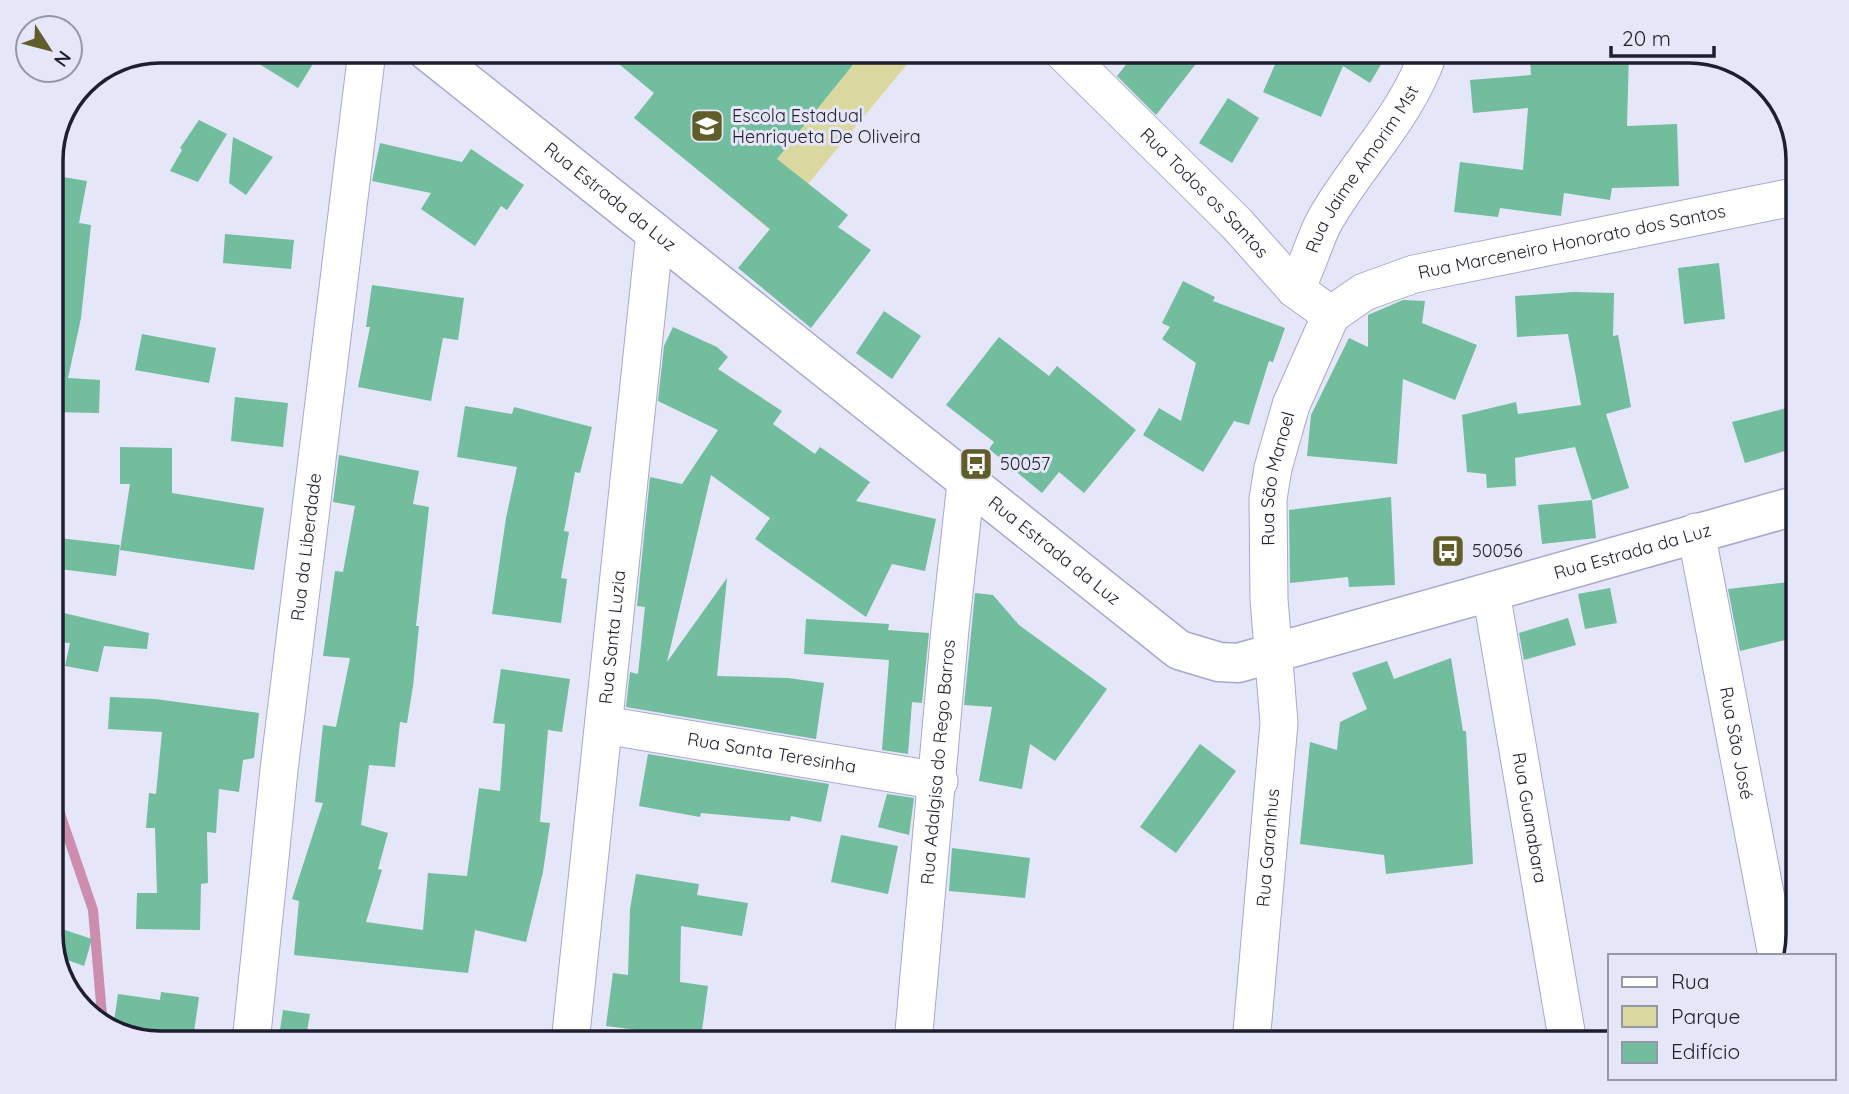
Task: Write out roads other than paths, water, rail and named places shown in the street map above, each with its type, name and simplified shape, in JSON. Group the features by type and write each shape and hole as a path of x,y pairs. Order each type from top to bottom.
{"main road":[{"name":"Rua Estrada da Luz","path":"441,63 1179,650 1219,662 1238,663 1786,508"}],"street":[{"name":"Rua da Liberdade","path":"252,1031 279,770 366,63"},
{"name":"Rua Todos os Santos","path":"1074,63 1237,224 1295,289 1340,308"},
{"name":"Rua Jaime Amorim Mst","path":"1295,289 1306,270 1324,222 1410,97 1424,63"},
{"name":"Rua Marceneiro Honorato dos Santos","path":"1340,308 1380,284 1414,274 1786,198"},
{"name":"Rua Santa Luzia","path":"571,1031 655,232"},
{"name":"Rua São Manoel","path":"1275,651 1266,533 1269,489 1291,405 1340,308"},
{"name":"Rua Adalgisa do Rego Barros","path":"914,1031 939,781 950,629 966,483"},
{"name":"Rua São José","path":"1696,532 1777,954"},
{"name":"Rua Guanabara","path":"1492,592 1566,1031"},
{"name":"Rua Garanhus","path":"1252,1031 1279,723 1275,651"},
{"name":"Rua Santa Teresinha","path":"604,725 939,781"}],"waterway":[{"path":"63,822 93,910 102,1011"}],"place":[{"name":"Escola Estadual Henriqueta De Oliveira","path":"707,126"},
{"name":"50057","path":"976,464"},
{"name":"50056","path":"1448,551"}]}
